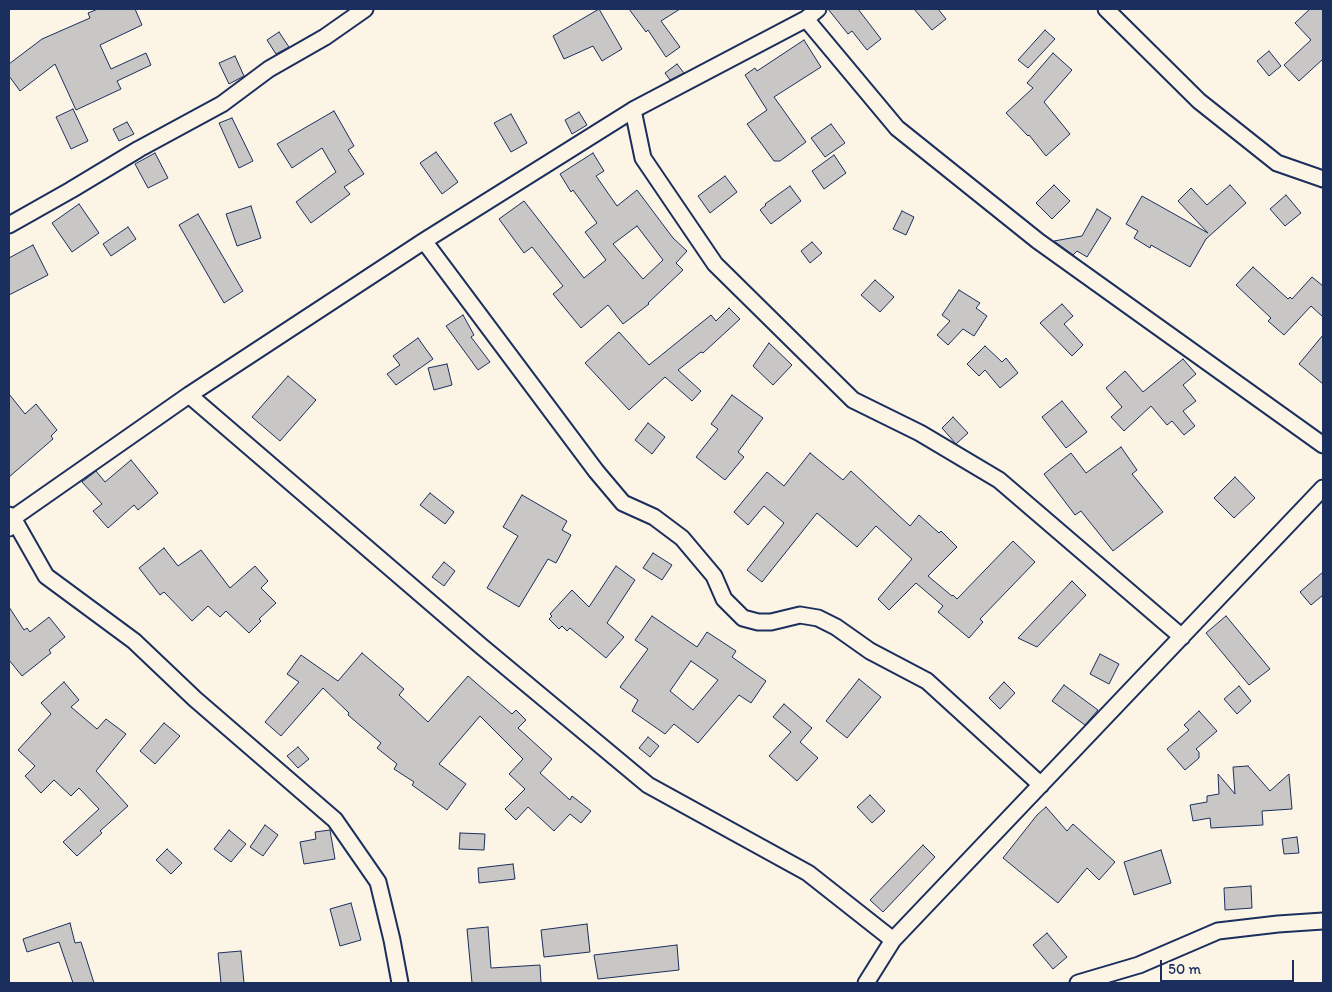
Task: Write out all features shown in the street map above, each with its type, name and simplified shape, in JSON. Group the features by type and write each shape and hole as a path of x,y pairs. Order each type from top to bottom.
{"street":[{"path":"9,225 139,149 222,104 269,69 325,37 365,9"},
{"path":"400,983 378,882 335,820 195,699 134,641 46,576 10,520 189,395 424,241 633,110 806,19 818,9"},
{"path":"1106,9 1199,100 1277,163 1323,179"},
{"path":"806,19 897,128 1038,241 1323,445"},
{"path":"633,110 644,158 716,264 853,400 920,433 1000,480 1182,637"},
{"path":"424,241 596,471 623,504 654,517 682,538 714,576 724,599 743,618 758,622 771,622 800,615 818,618 836,627 870,651 927,681 1041,785"},
{"path":"189,395 481,646 648,785 808,873 893,940"},
{"path":"866,983 893,940 1323,488"},
{"path":"1078,983 1139,965 1218,931 1323,921"}],"building":[{"path":"98,9 135,9 142,25 100,45 111,69 146,53 151,65 117,81 121,89 76,110 55,64 20,91 9,76 9,64 42,39 90,18 88,13"},
{"path":"599,9 622,49 602,61 593,46 564,59 553,36"},
{"path":"629,9 680,9 661,21 680,47 666,57 648,30 646,32"},
{"path":"828,9 858,9 881,39 867,50 852,31 848,34"},
{"path":"914,9 938,9 946,19 932,30"},
{"path":"1310,9 1323,9 1323,59 1299,81 1284,65 1311,40 1295,23"},
{"path":"1045,30 1055,39 1028,68 1018,60"},
{"path":"279,32 289,47 276,54 267,40"},
{"path":"804,40 821,67 774,97 806,142 780,161 774,161 747,124 767,110 745,75 755,68 757,71"},
{"path":"1269,51 1281,66 1269,76 1257,61"},
{"path":"1053,53 1072,70 1044,102 1070,134 1046,156 1029,135 1006,113 1033,88 1027,83"},
{"path":"235,56 244,76 229,84 219,63"},
{"path":"677,64 684,73 670,80 665,73"},
{"path":"73,109 88,141 71,149 56,117"},
{"path":"334,111 354,146 348,150 364,174 344,187 350,194 311,223 296,202 336,172 322,148 292,168 277,144"},
{"path":"579,112 587,125 572,134 565,120"},
{"path":"511,114 527,143 511,152 494,123"},
{"path":"232,118 253,161 239,168 219,123"},
{"path":"127,122 134,134 119,141 113,129"},
{"path":"831,124 845,143 825,157 811,138"},
{"path":"436,152 458,182 442,194 420,163"},
{"path":"155,153 168,178 148,188 135,164"},
{"path":"593,153 604,171 596,176 617,206 637,190 673,238 687,251 676,263 683,270 649,304 623,324 608,305 581,328 553,294 563,286 532,247 524,253 499,219 524,201 584,278 606,260 585,232 597,223 573,190 571,192 560,174","holes":["637,226 663,260 643,279 613,244"]},
{"path":"834,155 846,173 824,189 812,171"},
{"path":"725,176 737,192 710,213 698,196"},
{"path":"1054,185 1070,201 1052,219 1036,203"},
{"path":"1230,185 1246,203 1206,239 1190,267 1151,245 1150,248 1134,238 1138,231 1126,224 1142,196 1208,233 1178,201 1191,188 1207,205"},
{"path":"790,186 801,201 771,224 760,210 765,204"},
{"path":"1286,195 1301,213 1285,226 1270,209"},
{"path":"79,204 99,233 72,252 52,223"},
{"path":"251,206 261,238 237,246 226,214"},
{"path":"1097,209 1111,218 1087,257 1077,251 1073,255 1054,241 1082,236"},
{"path":"902,211 914,217 906,235 893,229"},
{"path":"198,214 243,291 224,303 179,225"},
{"path":"128,227 136,239 111,256 103,244"},
{"path":"812,242 822,253 810,263 801,251"},
{"path":"33,245 48,275 9,295 9,258"},
{"path":"1253,267 1288,299 1290,297 1292,299 1312,277 1323,286 1323,317 1311,306 1284,335 1268,321 1271,318 1236,285"},
{"path":"875,280 894,297 880,312 861,295"},
{"path":"959,290 980,303 976,308 987,316 974,336 963,329 948,345 937,335 950,321 942,315"},
{"path":"1062,304 1073,316 1064,324 1083,345 1072,356 1040,323"},
{"path":"729,308 740,319 703,353 701,352 678,370 701,391 692,401 665,377 629,410 585,363 619,332 649,365 711,315 716,321"},
{"path":"463,315 474,335 471,337 490,362 478,370 446,326"},
{"path":"1323,335 1323,384 1299,364"},
{"path":"418,338 433,359 396,385 387,374 400,365 393,356"},
{"path":"769,343 792,365 773,385 753,366"},
{"path":"985,346 1002,362 1006,358 1018,373 1000,388 985,370 979,376 967,364"},
{"path":"1183,359 1196,374 1183,385 1196,401 1183,411 1195,426 1184,435 1172,421 1167,425 1151,406 1124,431 1111,417 1122,407 1106,388 1125,371 1143,392"},
{"path":"447,364 452,385 434,390 428,368"},
{"path":"288,376 316,400 280,441 252,417"},
{"path":"9,394 25,414 36,404 57,430 51,436 53,439 9,477"},
{"path":"732,395 763,418 738,452 744,457 725,480 696,457 718,429 711,424"},
{"path":"1062,401 1087,432 1066,448 1042,417"},
{"path":"953,417 968,433 956,444 942,428"},
{"path":"648,423 665,437 652,454 635,440"},
{"path":"1121,447 1137,470 1132,474 1163,512 1113,551 1081,511 1075,515 1044,474 1071,453 1086,473"},
{"path":"810,453 843,480 851,471 910,526 919,515 939,533 941,531 957,547 928,576 957,599 1013,541 1035,562 980,619 983,622 969,638 938,612 943,606 916,583 889,610 878,599 912,559 876,526 857,547 817,513 762,582 747,570 784,523 764,506 748,525 734,512 767,472 784,486"},
{"path":"131,460 158,493 138,510 134,505 108,528 93,511 102,504 82,482 96,471 105,482"},
{"path":"1235,477 1255,498 1234,518 1214,498"},
{"path":"430,493 454,512 445,524 420,505"},
{"path":"522,495 567,521 562,530 571,535 556,563 548,559 519,607 487,588 518,536 503,527"},
{"path":"164,548 178,566 201,550 230,588 255,566 268,581 261,588 276,603 259,619 261,621 249,633 226,611 220,617 208,606 192,621 164,592 160,595 139,568"},
{"path":"653,553 672,565 662,580 643,568"},
{"path":"444,562 455,571 444,586 432,577"},
{"path":"616,566 635,580 607,623 624,637 606,658 570,628 567,631 562,626 559,629 549,619 552,616 550,614 572,590 589,607"},
{"path":"1323,572 1323,595 1311,605 1300,592"},
{"path":"1072,581 1086,595 1037,647 1018,638"},
{"path":"9,607 24,630 27,628 30,632 49,617 65,637 49,650 51,653 22,676 9,660"},
{"path":"652,616 697,647 707,632 736,651 732,657 766,681 751,703 739,695 698,743 674,724 665,734 632,711 638,700 620,687 648,649 635,640","holes":["691,661 718,680 693,710 670,691"]},
{"path":"1226,616 1270,669 1249,685 1206,633"},
{"path":"362,653 404,689 399,695 428,722 468,676 512,714 516,710 526,720 518,728 552,759 540,773 570,800 572,796 591,811 581,823 570,814 554,831 528,807 516,820 505,809 525,789 509,774 523,759 480,716 439,764 466,784 447,810 412,785 414,782 394,769 397,764 377,748 381,743 348,715 349,713 323,688 281,736 265,722 299,682 287,674 301,655 338,681"},
{"path":"1100,654 1119,664 1109,684 1090,674"},
{"path":"859,679 881,697 847,738 826,721"},
{"path":"64,682 79,700 71,707 97,729 106,719 126,734 96,771 128,806 100,831 102,833 77,856 63,842 99,809 79,788 71,796 54,780 41,793 25,776 35,766 18,750 51,714 41,703"},
{"path":"1004,682 1015,693 1000,709 989,698"},
{"path":"1064,685 1098,710 1085,725 1052,701"},
{"path":"1239,686 1251,701 1237,714 1224,699"},
{"path":"784,704 812,728 800,742 818,758 797,781 769,756 791,732 773,717"},
{"path":"1199,711 1217,731 1196,749 1199,752 1199,758 1185,770 1167,749 1189,730 1184,725"},
{"path":"164,723 180,736 155,764 140,751"},
{"path":"648,737 659,746 650,757 639,748"},
{"path":"298,747 309,759 298,768 287,756"},
{"path":"1248,766 1270,791 1289,774 1292,809 1262,811 1263,825 1211,828 1210,818 1193,821 1190,805 1207,802 1207,796 1219,794 1218,774 1235,794 1233,767"},
{"path":"870,795 885,811 872,823 857,807"},
{"path":"1046,807 1067,831 1073,824 1115,862 1099,880 1087,868 1058,903 1003,858 1037,815"},
{"path":"265,825 278,835 263,856 250,847"},
{"path":"229,830 246,844 231,862 214,849"},
{"path":"330,830 335,859 304,864 300,842 316,839 315,832"},
{"path":"460,833 485,834 484,850 459,849"},
{"path":"1297,837 1299,853 1284,854 1282,839"},
{"path":"923,845 935,857 883,912 870,900"},
{"path":"167,849 182,863 171,874 156,860"},
{"path":"1161,850 1171,883 1134,895 1124,862"},
{"path":"513,864 515,879 479,883 478,868"},
{"path":"1251,886 1252,908 1225,910 1224,888"},
{"path":"351,903 361,940 340,946 330,909"},
{"path":"70,923 75,943 81,942 94,983 73,983 59,942 27,952 23,939"},
{"path":"587,924 590,952 544,957 541,930"},
{"path":"488,927 491,968 540,965 541,983 472,983 467,929"},
{"path":"1047,933 1067,957 1053,969 1033,945"},
{"path":"677,945 679,970 598,979 594,955"},
{"path":"241,951 244,983 221,983 218,953"}]}
